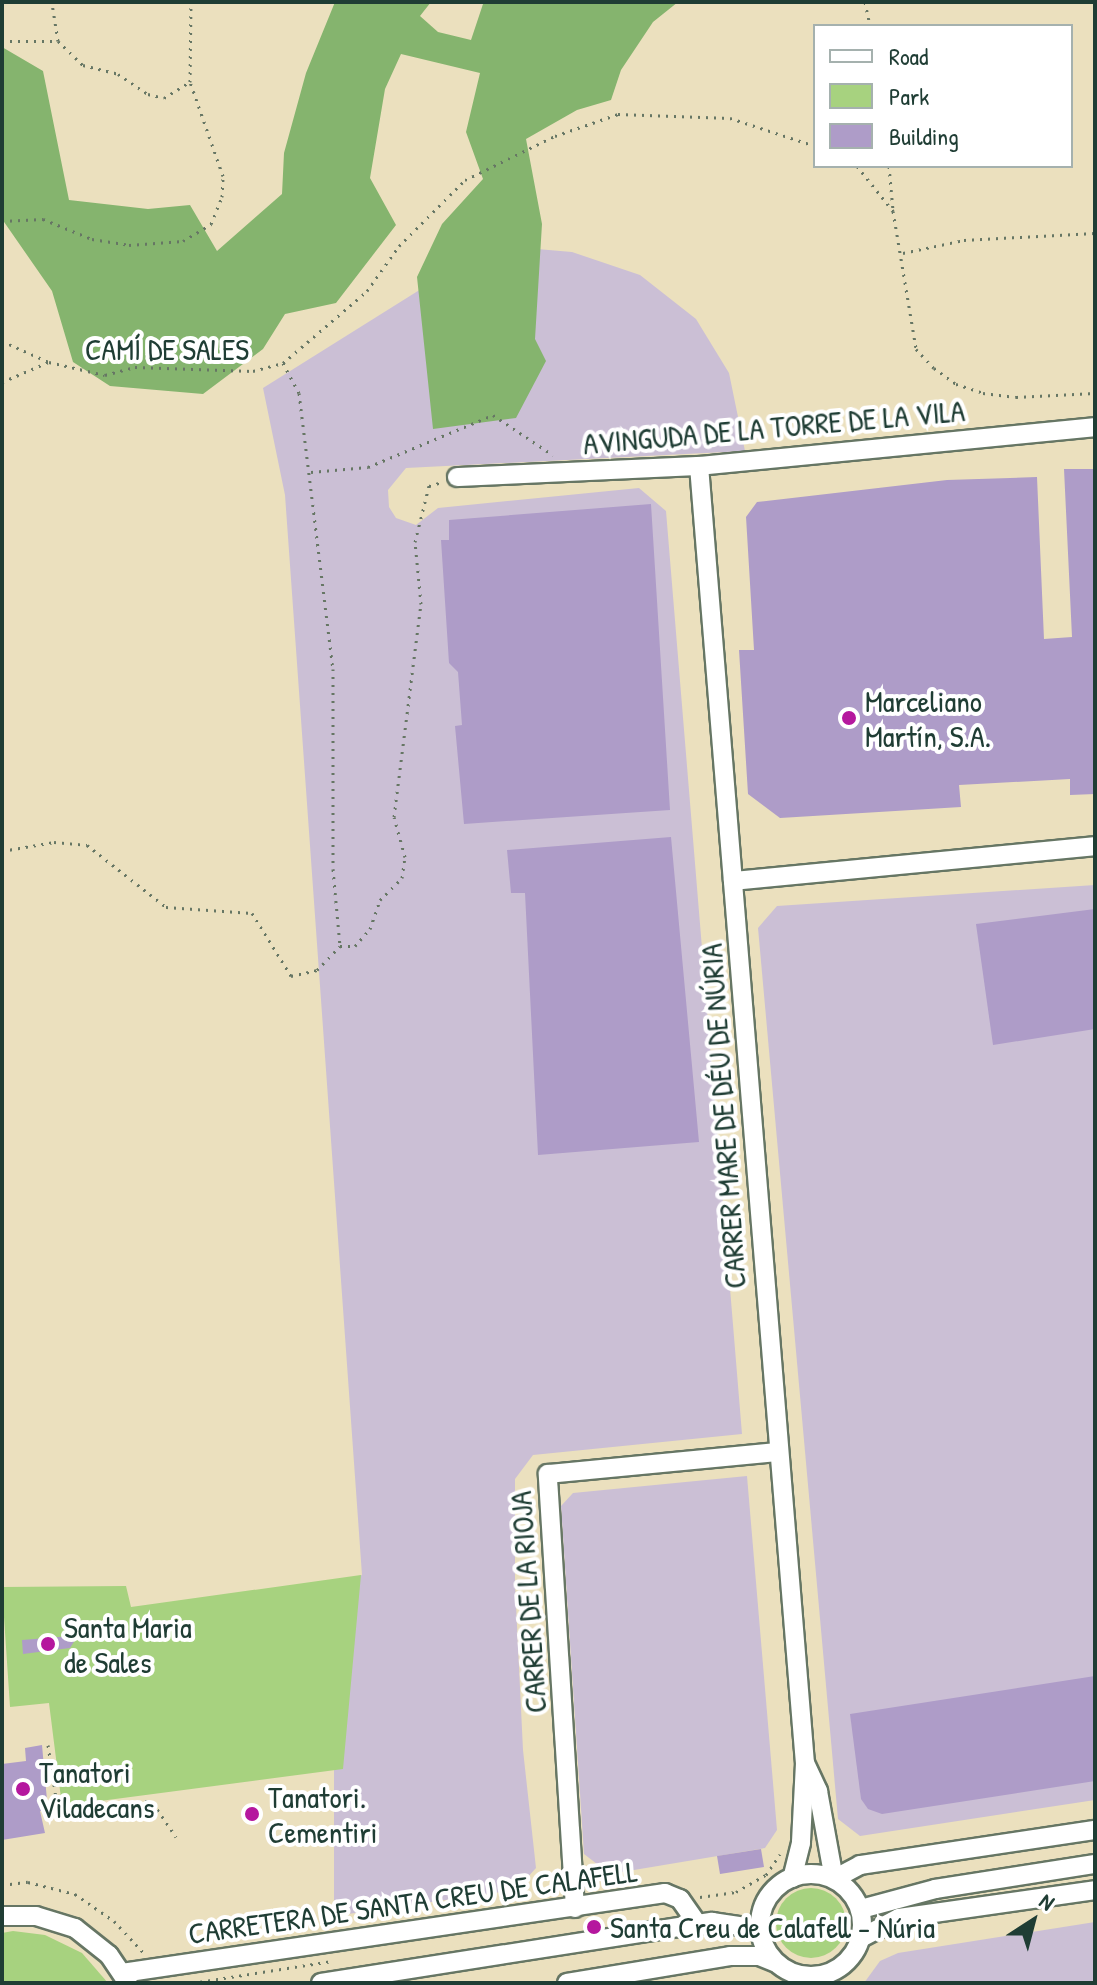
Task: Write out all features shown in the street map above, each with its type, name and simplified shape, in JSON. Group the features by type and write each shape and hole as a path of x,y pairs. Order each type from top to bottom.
{"street":[{"name":"AVINGUDA DE LA TORRE DE LA VILA","path":"457,477 699,466 1095,427"},
{"name":"CARRER MARE DE DÉU DE NÚRIA","path":"699,466 776,1452 805,1763"},
{"path":"733,881 1095,846"},
{"name":"CARRER DE LA RIOJA","path":"575,1908 548,1474 776,1452"},
{"path":"792,1878 801,1843 805,1763"},
{"path":"805,1763 818,1791 834,1879"},
{"path":"834,1879 860,1865 1095,1830"},
{"path":"861,1909 935,1889 1095,1864"},
{"path":"817,1874 834,1879 861,1909 859,1939 840,1975 796,1978 778,1964 760,1929 768,1897 792,1878 817,1874"},
{"path":"859,1939 899,1918 1095,1890"},
{"name":"CARRETERA DE SANTA CREU DE CALAFELL","path":"125,1978 164,1968 665,1893 680,1899 698,1925"},
{"path":"2,1916 36,1916 75,1928 101,1947 125,1978"},
{"path":"321,1983 712,1922 760,1929"},
{"path":"567,1983 738,1955 778,1964"}],"path":[{"path":"52,2 58,41 83,65 118,74 148,94 164,98 190,82"},
{"path":"2,221 43,219 92,239 129,245 183,241 211,224 222,197 223,176 190,82 191,2"},
{"path":"865,2 870,24"},
{"path":"2,41 58,41"},
{"name":"CAMÍ DE SALES","path":"2,382 49,362 105,375 135,367 253,371 283,363 367,291 440,200 465,180 555,136 618,114 730,118 813,145"},
{"path":"859,168 893,211"},
{"path":"889,168 893,211 903,253 916,349 934,368 956,384 983,393 1016,397 1095,393"},
{"path":"903,253 964,240 1095,233"},
{"path":"2,341 49,362"},
{"path":"283,363 299,393 333,669 333,869 340,946"},
{"path":"311,472 368,467 493,415 577,471"},
{"path":"2,851 54,842 87,845 166,907 252,913 291,976 317,970 340,946 355,946 370,929 380,900 402,878 405,857 394,817 421,604 415,542 429,486 457,477"},
{"path":"48,1745 58,1811 145,1801 153,1803 176,1837"},
{"path":"2,1885 28,1882 75,1894 114,1921 145,1955 164,1968"}],"shaded area":[{"path":"537,249 572,252 640,275 696,319 729,373 745,451 406,468 388,490 389,507 396,518 416,525 438,508 639,488 666,511 742,1434 533,1455 515,1479 515,1584 523,1750 536,1868 516,1890 334,1916 334,1742 355,1577 362,1575 285,495 263,388 453,269"},
{"path":"1095,885 1095,1800 860,1836 838,1819 758,928 777,906"},
{"path":"747,1476 777,1830 765,1848 610,1874 584,1854 561,1506 573,1493"},
{"path":"1095,1922 1095,1983 864,1983 880,1961 898,1953"}],"green space":[{"path":"335,2 431,2 420,16 438,32 471,40 483,4 678,2 653,22 621,70 611,100 577,110 526,139 542,224 535,339 546,361 516,418 433,429 417,277 442,224 483,179 466,132 480,73 401,54 385,89 370,178 396,225 336,303 285,314 263,349 203,394 110,386 73,362 52,291 2,219 2,47 43,71 69,200 148,209 190,205 217,251 282,194 284,153 306,73"},
{"path":"361,1575 343,1769 62,1806 49,1703 10,1707 2,1587 126,1586 131,1607"},
{"path":"811,1888 830,1894 840,1904 846,1923 840,1942 830,1952 811,1958 792,1952 782,1942 776,1923 782,1904 792,1894"},
{"path":"13,1931 45,1935 82,1953 108,1983 2,1983 2,1933"}],"building":[{"path":"1064,469 1095,469 1095,794 1070,795 1070,779 959,785 961,807 780,818 748,794 739,650 754,650 746,517 757,502 947,480 1037,477 1044,639 1072,637"},
{"path":"651,504 670,810 464,824 455,726 462,725 458,672 449,663 441,540 449,540 449,520"},
{"path":"671,837 699,1142 538,1155 525,893 511,893 507,850"},
{"path":"1095,909 1095,1029 993,1045 976,924"},
{"name":"Santa Maria de Sales","path":"71,1636 75,1640 70,1648 23,1654 22,1640"},
{"path":"1095,1676 1095,1781 882,1814 868,1809 861,1799 850,1714"},
{"name":"Tanatori Viladecans","path":"42,1745 48,1811 40,1811 45,1833 2,1840 2,1764 26,1761 25,1748"},
{"path":"761,1849 764,1867 720,1874 717,1856"}],"place":[{"name":"Marceliano Martín, S.A.","path":"849,718"},
{"name":"Santa Maria de Sales","path":"48,1644"},
{"name":"Tanatori Viladecans","path":"23,1789"},
{"name":"Tanatori. Cementiri","path":"252,1814"},
{"name":"Santa Creu de Calafell - Núria","path":"594,1927"}]}
